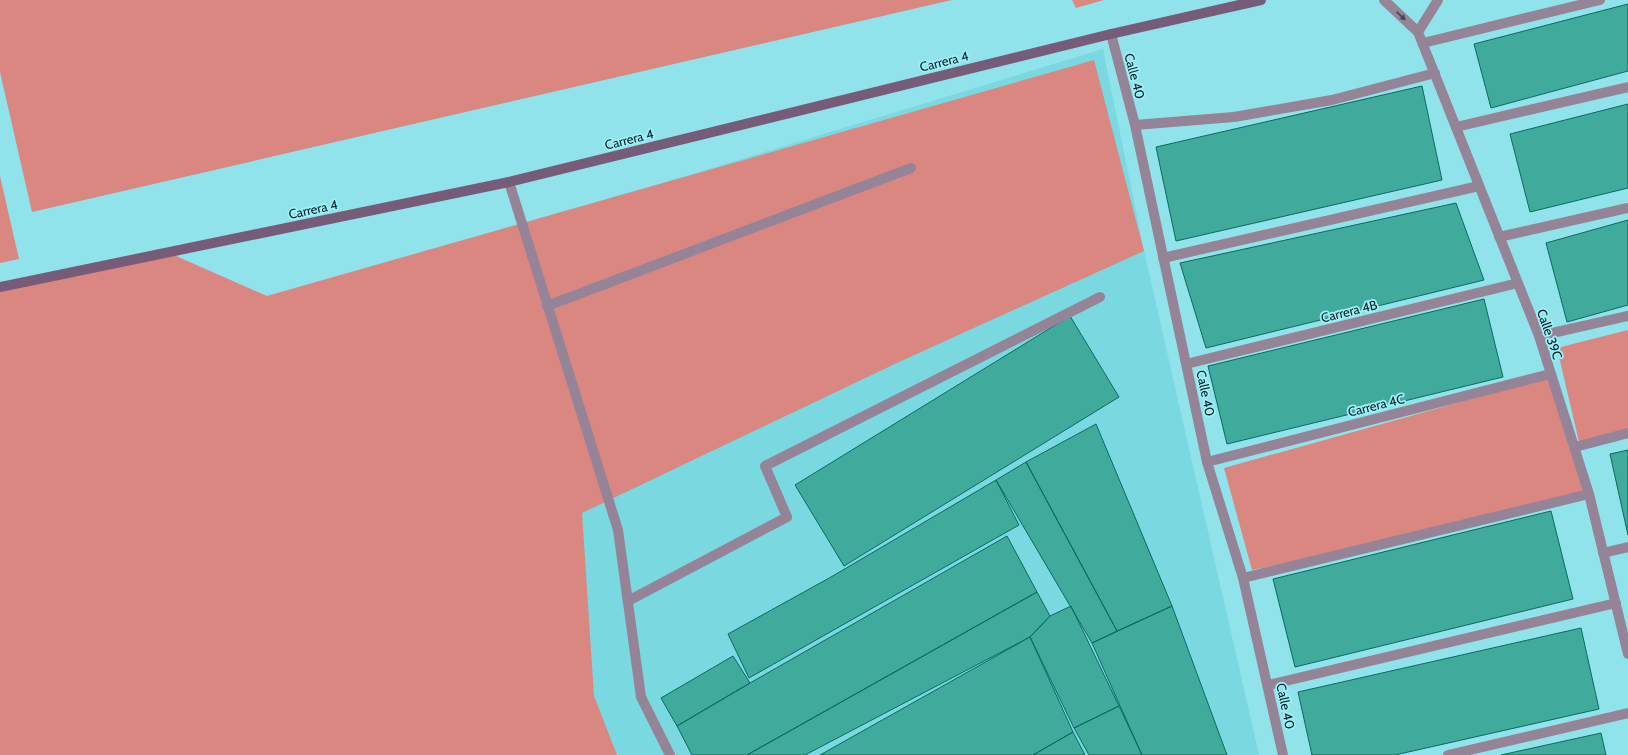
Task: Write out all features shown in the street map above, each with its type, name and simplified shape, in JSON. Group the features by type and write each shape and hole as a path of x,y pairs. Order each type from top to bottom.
{"main road":[{"name":"Carrera 4","path":"0,287 509,182 1111,34 1261,0"}],"street":[{"name":"Calle 39C","path":"1384,0 1418,32 1539,336 1589,494 1628,654"},
{"path":"1418,32 1438,0"},
{"path":"1423,43 1600,0"},
{"name":"Calle 40","path":"1111,34 1135,125 1207,462 1243,578 1283,755"},
{"path":"1135,125 1234,117 1324,101 1435,73"},
{"path":"1456,127 1628,87"},
{"path":"547,306 911,168"},
{"path":"509,182 618,530 641,697 670,755"},
{"path":"1163,258 1480,186"},
{"path":"1500,237 1628,208"},
{"name":"Carrera 4B","path":"1186,364 1518,283"},
{"path":"628,602 786,517 765,466 1100,297"},
{"path":"1539,336 1628,316"},
{"name":"Carrera 4C","path":"1207,462 1550,374"},
{"path":"1575,447 1628,433"},
{"path":"1243,578 1589,494"},
{"path":"1603,553 1628,547"},
{"path":"1268,685 1616,603"},
{"path":"1448,755 1628,713"}],"shaded area":[{"path":"0,0 952,0 32,212 0,72"},
{"path":"1072,0 1104,0 1076,8"},
{"path":"1103,49 1144,251 1259,755 287,755 267,296 686,176"},
{"path":"1094,60 1144,251 899,362 582,513 594,696 617,755 0,755 0,292 167,252 267,296"},
{"path":"0,176 19,259 0,263"},
{"path":"1628,330 1628,430 1579,442 1557,348"},
{"path":"1550,377 1589,494 1412,537 1252,570 1224,468"}],"building":[{"path":"1628,4 1628,71 1491,108 1474,44"},
{"path":"1422,86 1442,180 1176,241 1156,147"},
{"path":"1628,104 1628,188 1530,212 1510,134"},
{"path":"1456,203 1484,280 1206,348 1180,263"},
{"path":"1628,220 1628,305 1567,322 1546,243"},
{"path":"1484,299 1503,377 1227,444 1208,366"},
{"path":"1070,316 1119,397 844,566 795,485"},
{"path":"1096,424 1172,606 1117,631 1026,462"},
{"path":"1628,450 1628,535 1610,454"},
{"path":"1026,462 1117,631 1092,643 996,480"},
{"path":"996,480 1019,525 749,678 728,634 831,577"},
{"path":"1551,511 1573,599 1295,667 1273,579"},
{"path":"1007,536 1037,592 747,755 692,755 677,726"},
{"path":"1037,592 1050,616 1030,637 805,755 747,755"},
{"path":"1071,606 1119,706 1074,728 1030,637 1050,616"},
{"path":"1172,606 1227,755 1142,755 1092,643"},
{"path":"1581,628 1599,709 1395,755 1312,755 1298,692"},
{"path":"1030,637 1073,732 1033,755 820,755"},
{"path":"733,656 750,683 677,726 661,698"},
{"path":"1119,706 1142,755 1089,755 1074,728"},
{"path":"1073,732 1085,755 1033,755"},
{"path":"1601,733 1606,755 1501,755"}]}
